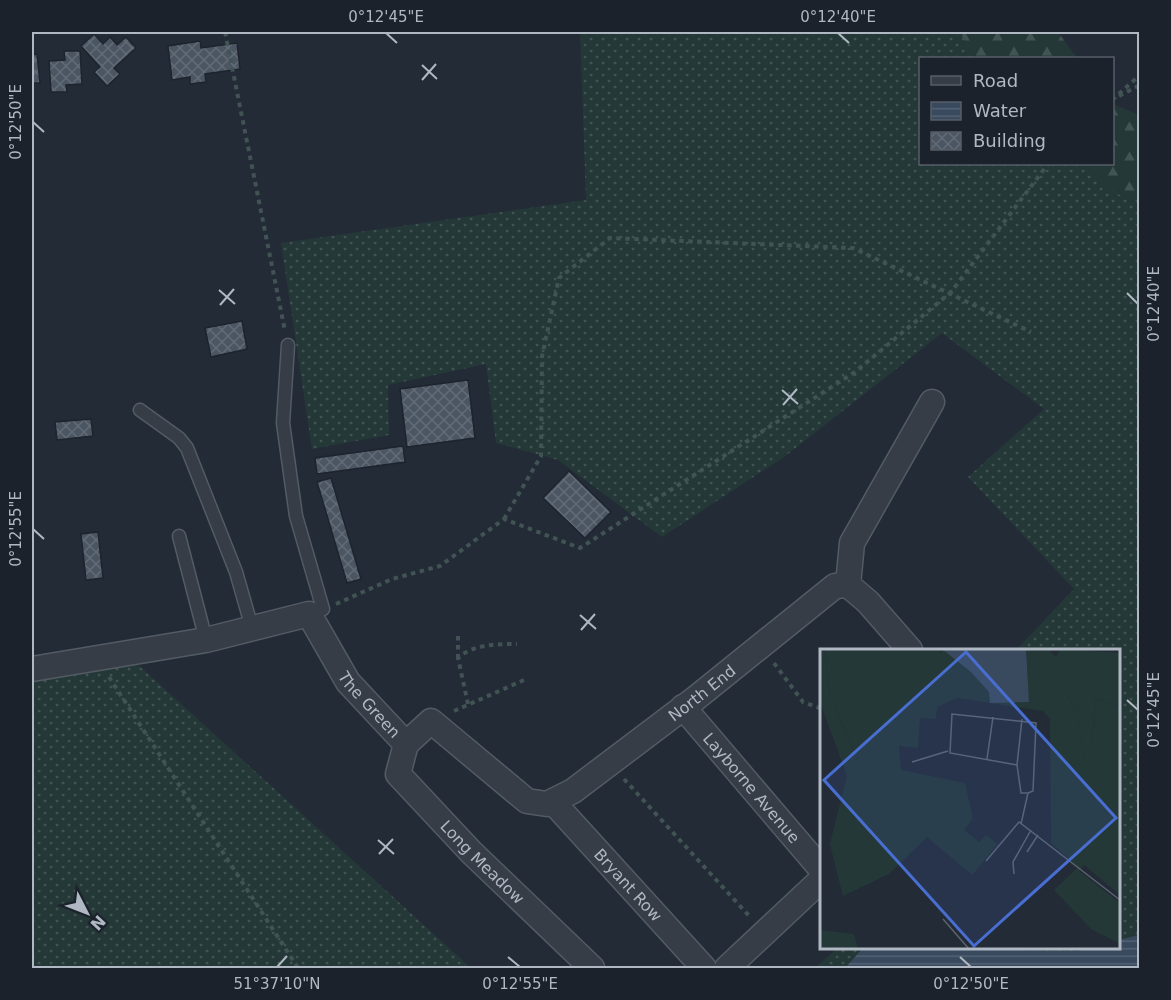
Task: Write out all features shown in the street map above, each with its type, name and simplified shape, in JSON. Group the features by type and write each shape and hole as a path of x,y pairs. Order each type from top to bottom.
{"street":[{"path":"908,649 868,602 849,585 852,543 932,402"},
{"name":"North End","path":"553,801 573,791 683,708 834,586 849,585"},
{"path":"32,669 206,640 316,612"},
{"name":"The Green","path":"316,612 348,682 406,744 431,721"},
{"name":"Layborne Avenue","path":"683,708 820,868"},
{"path":"431,721 527,801 547,804 553,801"},
{"name":"Long Meadow","path":"406,744 398,774 471,852 591,969"},
{"name":"Bryant Row","path":"553,801 704,969"},
{"path":"727,969 820,881"}],"lane":[{"path":"288,345 283,423 296,516 316,612"},
{"path":"140,410 179,438 187,448 236,572 252,628"},
{"path":"179,536 206,640"}],"path":[{"path":"225,32 288,345"},
{"path":"1114,99 1140,75"},
{"path":"1114,99 1140,85"},
{"path":"504,519 580,548 855,372 951,292 1047,165"},
{"path":"316,612 392,579 440,566 504,519 541,456 542,356 559,278 610,238 853,248 951,292 1031,332"},
{"path":"458,636 458,658 468,704"},
{"path":"458,658 463,653 490,644 517,644"},
{"path":"761,646 803,702 820,708"},
{"path":"100,657 113,688 176,777 298,969"},
{"path":"431,721 524,680"},
{"path":"609,763 765,933"}],"green space":[{"path":"580,32 959,32 976,57 919,57 919,165 1086,165 1117,193 1139,201 1139,968 815,968 837,949 1120,949 1120,649 1017,649 1074,589 968,477 1044,409 942,333 784,457 662,537 558,460 496,443 486,364 388,385 389,435 312,449 281,243 586,200"},
{"path":"959,32 1058,32 1076,57 976,57"},
{"path":"1114,104 1139,115 1139,201 1117,194 1086,165 1114,165"},
{"path":"134,661 471,968 32,968 32,665"}],"water":[{"path":"1139,935 1139,968 845,968 862,949 1077,951 1120,949 1120,940"}],"building":[{"path":"94,34 103,44 110,37 117,45 126,37 136,48 114,68 120,74 107,86 94,72 100,67 81,46"},
{"path":"200,41 201,48 237,43 240,69 205,74 206,82 190,84 190,77 172,80 168,46"},
{"path":"64,51 80,51 82,84 66,85 67,92 51,92 49,61 65,60"},
{"path":"37,54 40,83 33,83 32,91 32,55"},
{"path":"242,321 247,349 211,357 205,328"},
{"path":"468,380 475,438 407,447 400,389"},
{"path":"91,419 93,436 57,440 55,422"},
{"path":"403,446 405,462 317,474 315,458"},
{"path":"569,471 611,512 585,538 543,498"},
{"path":"331,478 361,579 347,583 317,482"},
{"path":"98,532 103,578 86,580 81,534"}]}
